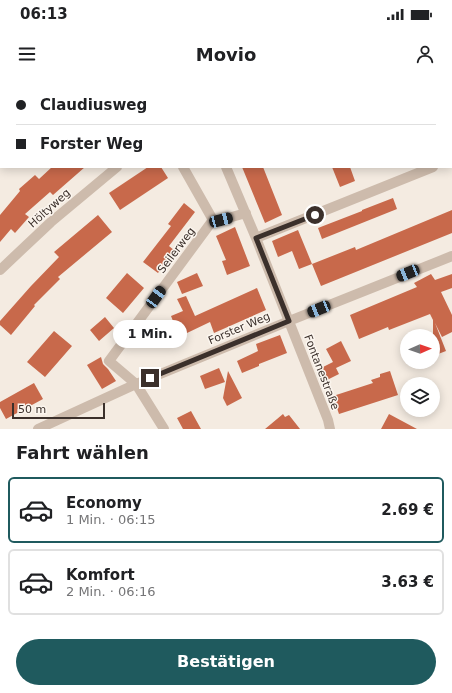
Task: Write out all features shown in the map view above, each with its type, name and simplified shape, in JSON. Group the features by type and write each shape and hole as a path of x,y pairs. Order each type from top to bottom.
{"street":[{"name":"Höltyweg","path":"0,270 51,222 116,168"},
{"path":"184,168 213,220 221,220 246,214"},
{"name":"Fontanestraße","path":"226,168 289,321 328,420 330,429"},
{"path":"256,238 431,168"},
{"name":"Seilerweg","path":"136,384 109,361 213,220"},
{"name":"Forster Weg","path":"38,429 136,384 452,256"},
{"path":"136,384 164,429"}],"building":[{"path":"51,168 84,168 53,195 50,192 25,214 29,217 15,233 11,229 0,242 0,215 20,191 19,189 35,175 39,179"},
{"path":"146,168 162,168 168,178 120,210 109,193"},
{"path":"242,168 263,168 282,215 265,223"},
{"path":"332,168 350,168 355,181 340,187"},
{"path":"393,198 397,209 322,239 318,228"},
{"path":"184,203 195,212 169,246 175,251 158,273 143,262 171,226 168,224"},
{"path":"452,210 452,233 321,286 312,264 355,247 356,250"},
{"path":"98,215 112,232 58,277 60,279 34,305 35,306 11,335 0,325 0,321 59,257 54,252"},
{"path":"235,227 250,266 227,275 222,261 226,260 216,236"},
{"path":"298,230 312,264 299,269 292,251 278,257 272,241"},
{"path":"127,273 144,288 123,313 106,298"},
{"path":"197,273 203,286 182,294 177,282"},
{"path":"431,274 435,280 452,274 452,288 441,292 452,315 452,332 442,337 440,329 438,329 435,323 437,329 433,329 433,320 430,314 389,330 388,327 359,339 350,315 417,287 414,283"},
{"path":"257,288 266,310 214,333 210,322 187,333 185,328 177,331 171,316 183,311 177,299 186,296 195,316"},
{"path":"105,317 114,328 99,341 90,330"},
{"path":"54,331 72,346 45,377 27,362"},
{"path":"280,335 287,353 259,364 259,366 242,373 237,361 258,351 256,344"},
{"path":"440,336 446,351 440,353"},
{"path":"341,341 351,361 336,368 339,374 327,380 321,368 333,362 326,349"},
{"path":"101,357 103,364 116,381 102,389 87,365"},
{"path":"219,368 225,382 205,389 200,376"},
{"path":"228,371 242,398 227,406 223,398"},
{"path":"390,371 398,395 339,414 333,396 373,383 371,380 380,377 380,374"},
{"path":"34,383 43,399 6,419 0,408 0,402"},
{"path":"191,411 201,429 183,429 177,418"},
{"path":"283,414 285,417 289,415 300,429 265,429"},
{"path":"389,414 417,429 381,429"}],"route":[{"path":"150,378 289,321 256,238 315,215"}]}
